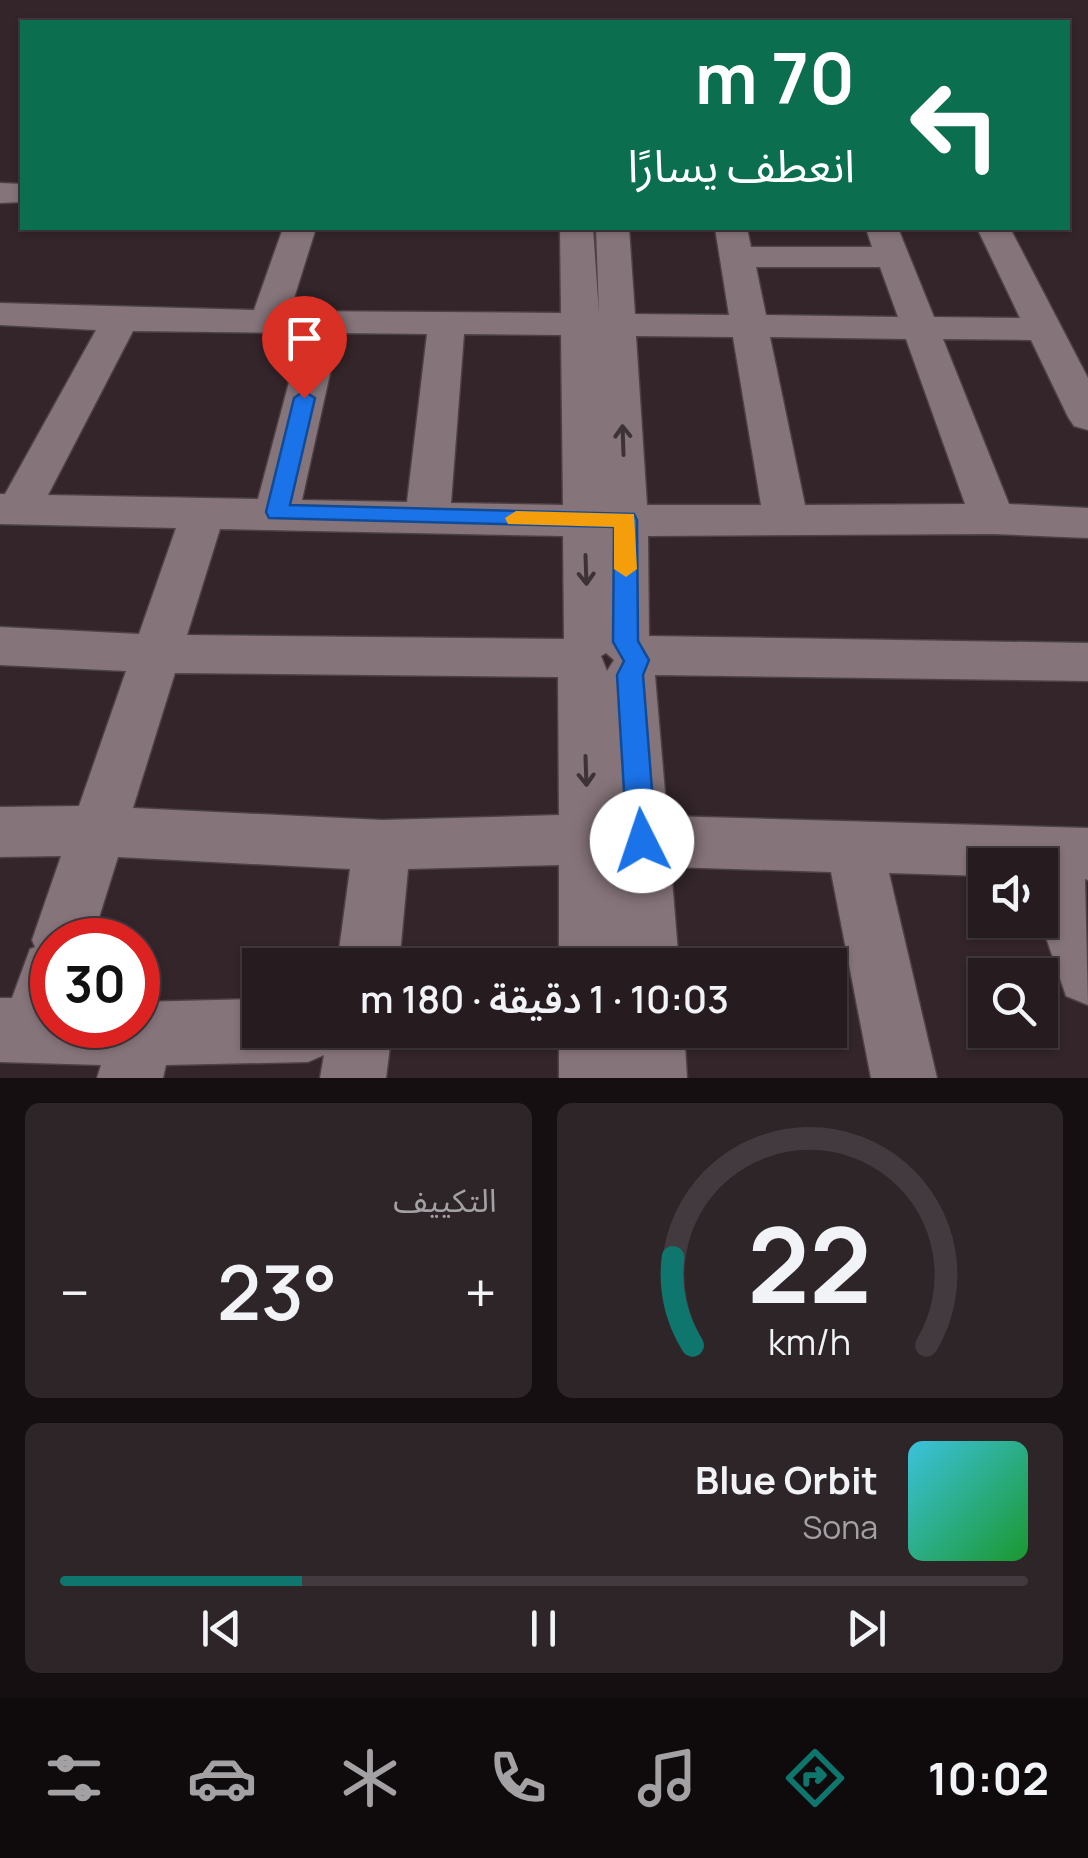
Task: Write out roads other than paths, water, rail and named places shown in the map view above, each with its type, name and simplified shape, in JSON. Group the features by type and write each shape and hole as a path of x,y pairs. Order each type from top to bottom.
{"street":[{"path":"269,321 298,230"},
{"path":"576,230 600,324"},
{"path":"613,230 600,324 606,657 615,840 644,948"},
{"path":"995,230 1088,417"},
{"path":"786,520 733,242 887,242 993,519"},
{"path":"0,314 120,320 1044,328"},
{"path":"120,320 9,509 605,520 993,519 1088,523"},
{"path":"277,512 323,321"},
{"path":"428,515 447,322"},
{"path":"69,918 203,514"},
{"path":"0,646 159,654 1088,662"},
{"path":"0,832 97,832 382,845 615,840 1067,853 1088,976"},
{"path":"593,948 615,840"},
{"path":"370,948 382,845"},
{"path":"855,848 904,1078"},
{"path":"29,1010 136,1056 242,1040"},
{"path":"353,1078 357,1048"},
{"path":"591,1048 592,1078"},
{"path":"653,1048 654,1078"}]}
